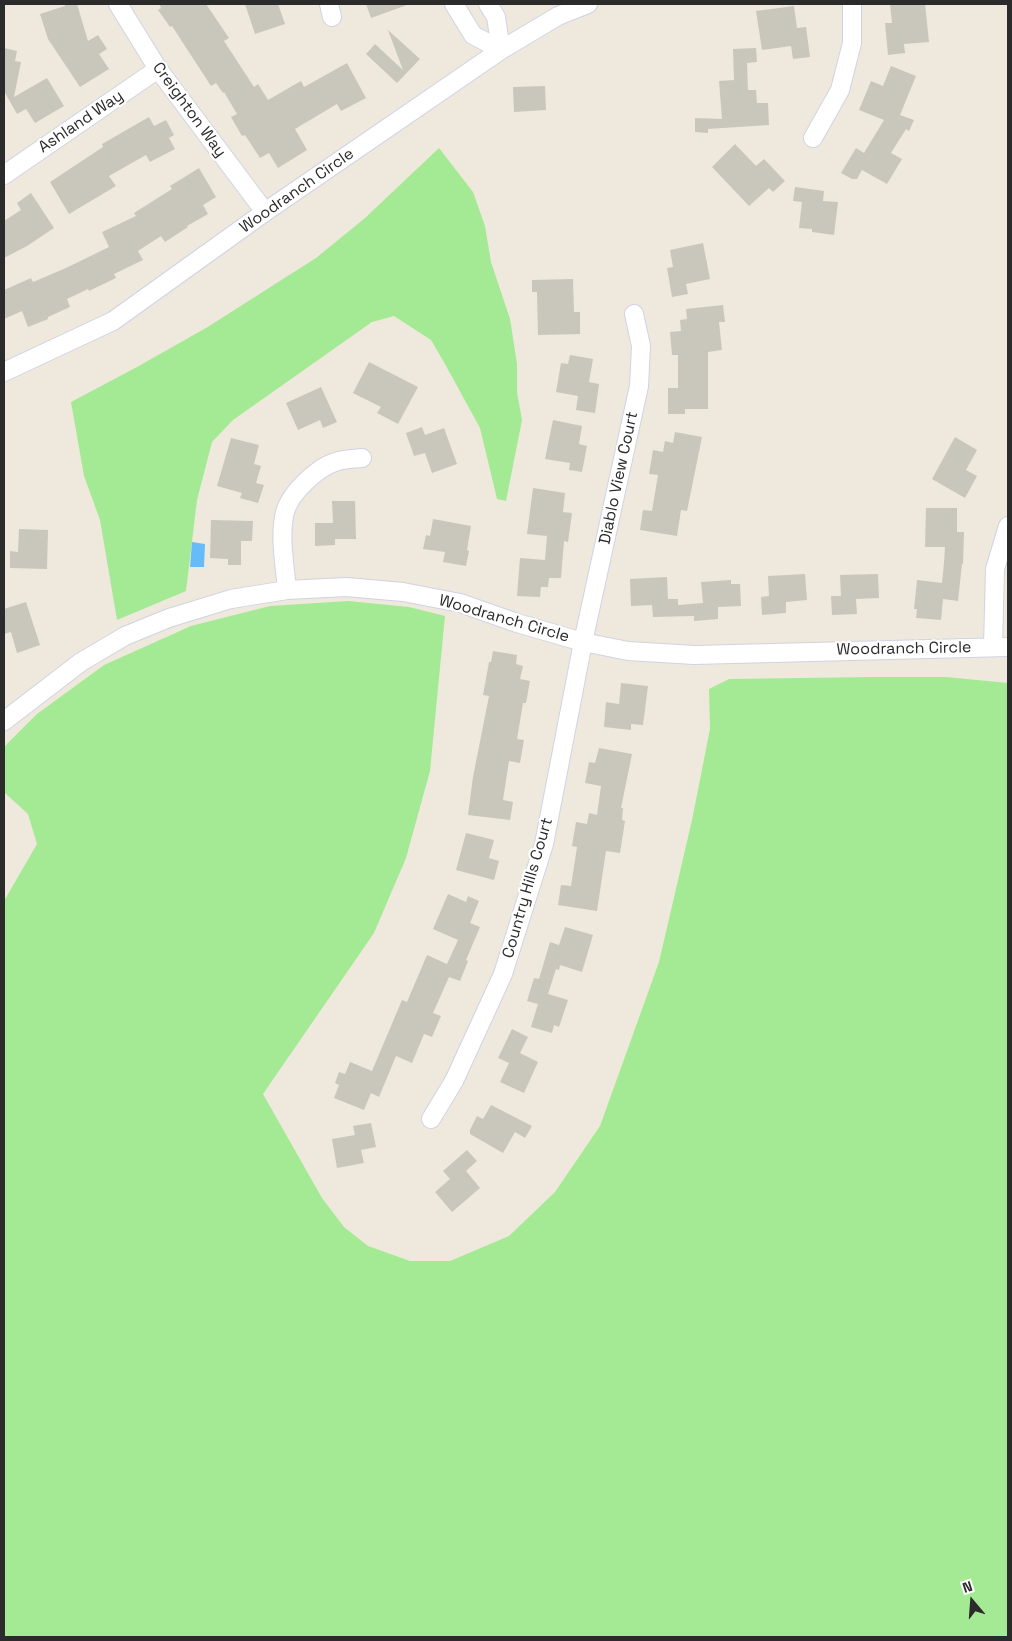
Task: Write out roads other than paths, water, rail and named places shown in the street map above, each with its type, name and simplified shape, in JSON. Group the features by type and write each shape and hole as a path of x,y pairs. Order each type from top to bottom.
{"street":[{"name":"Creighton Way","path":"118,4 158,69 265,212"},
{"path":"454,4 473,35 501,50"},
{"path":"488,4 496,17 501,50"},
{"name":"Woodranch Circle","path":"4,372 113,321 265,212 501,50 558,16 588,4"},
{"path":"813,138 840,90 852,43 852,4"},
{"name":"Ashland Way","path":"5,172 158,69"},
{"name":"Diablo View Court","path":"583,642 639,386 640,346 634,314"},
{"path":"287,590 283,535 285,511 297,491 312,474 335,462 362,458"},
{"path":"1001,647 995,569 1008,526"},
{"name":"Woodranch Circle","path":"5,717 81,662 125,636 168,618 231,598 287,590 346,587 403,592 460,603 517,623 583,642 628,651 694,655 1001,647"},
{"name":"Country Hills Court","path":"431,1119 454,1081 506,964 544,844 583,642"}],"water":[{"path":"192,542 205,544 204,567 190,567"}]}
